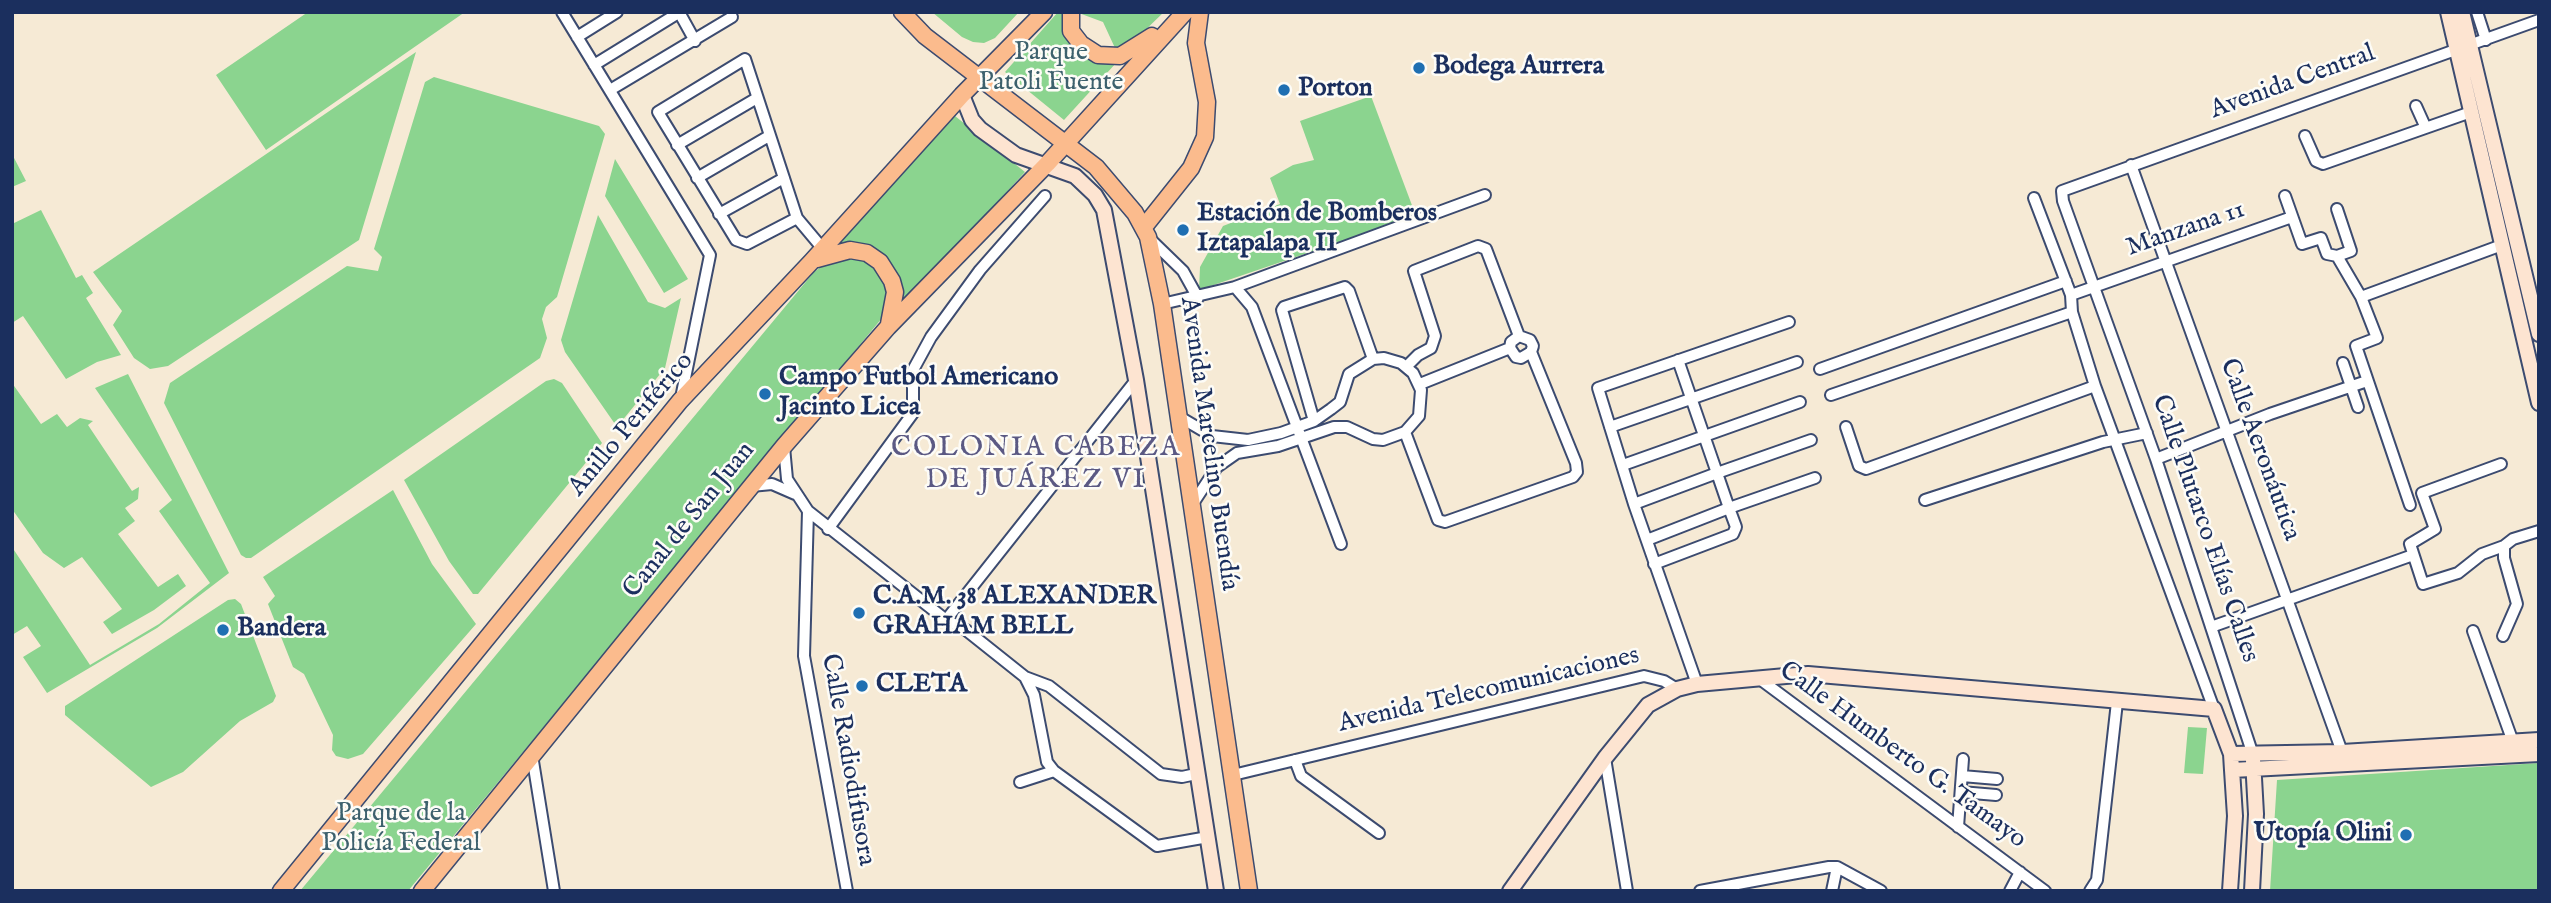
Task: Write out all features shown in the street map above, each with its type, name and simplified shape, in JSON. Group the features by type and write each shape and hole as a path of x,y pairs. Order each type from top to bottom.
{"main road":[{"name":"Avenida Marcelino Buendía","path":"902,12 925,36 1066,143 1117,189 1146,232 1162,304 1250,891"},
{"name":"Anillo Periférico","path":"281,891 680,401 812,261 962,95 1044,12"},
{"path":"1071,12 1071,31 1077,41 1097,55 1109,57 1120,56 1140,47 1183,12"},
{"name":"Canal de San Juan","path":"422,891 784,446 888,327 1047,164 1183,12"},
{"path":"1146,232 1191,168 1205,136 1207,102 1196,43 1200,12"},
{"path":"812,261 850,250 867,253 880,262 892,281 895,292 888,327"}],"street":[{"path":"562,12 710,255 680,401"},
{"path":"577,37 617,12"},
{"path":"2448,12 2464,48 2539,335 2529,345"},
{"path":"2462,12 2471,112 2529,345 2539,403"},
{"path":"2477,12 2486,40"},
{"path":"594,65 679,13 695,41"},
{"path":"610,90 732,18"},
{"name":"Avenida Central","path":"2063,191 2539,20"},
{"path":"797,218 743,244 736,240 658,112 745,58 797,218 823,249"},
{"path":"962,95 972,120 980,129 1016,155 1047,164 1085,184 1104,210 1136,380 1195,774 1216,891"},
{"path":"677,145 757,98"},
{"path":"2416,106 2425,126"},
{"path":"2305,136 2314,158 2323,164 2471,112"},
{"path":"697,178 769,136"},
{"name":"Calle Aeronáutica","path":"2131,165 2342,752"},
{"path":"719,214 784,178"},
{"name":"Calle Plutarco Elías Calles","path":"2063,191 2063,201 2156,458 2253,763 2256,814 2252,891"},
{"path":"1162,304 1198,298 1235,287 1485,195"},
{"path":"828,529 912,413 913,370 931,337 980,270 1045,196"},
{"path":"2285,196 2302,244 2321,238 2327,254 2337,256 2351,251 2337,209"},
{"name":"Calle Plutarco Elías Calles","path":"2034,198 2071,295 2072,312 2095,386 2231,754 2235,816 2230,891"},
{"name":"Manzana 11","path":"2071,295 2292,217"},
{"path":"1146,232 1183,271 1198,298"},
{"path":"2361,297 2502,245"},
{"path":"1406,367 1435,343 1434,328 1414,274 1416,269 1483,246 1516,357 1529,354"},
{"path":"2337,256 2361,297 2377,338 2356,346 2410,505"},
{"path":"1820,369 2066,281"},
{"path":"1235,287 1252,307 1340,544"},
{"path":"1314,421 1282,310 1284,307 1345,287 1349,291 1373,359"},
{"path":"1831,395 2072,312"},
{"path":"1697,684 1654,564 1598,388 1789,321"},
{"path":"1405,432 1438,520 1445,522 1573,477 1577,471 1537,365 1529,354 1530,340 1512,342 1420,384"},
{"path":"1178,416 1212,436 1228,439 1265,438 1299,432 1334,427 1347,427 1373,439 1383,440 1405,432 1414,424 1422,407 1420,384 1406,367 1394,360 1373,359 1349,374 1339,402 1299,432 1278,446 1230,456 1217,467 1192,505"},
{"path":"1654,564 1733,534 1736,527 1678,360"},
{"path":"1610,427 1797,362"},
{"path":"2343,363 2358,407"},
{"path":"946,620 1136,380"},
{"path":"2156,458 2367,381"},
{"path":"1846,427 1859,466 1866,469 2095,386"},
{"path":"1623,465 1800,402"},
{"path":"1925,500 2116,440 2147,433"},
{"path":"1634,504 1811,440"},
{"path":"784,446 784,470 795,494 808,511 828,529 946,620 966,630 1025,677 1049,686 1161,774 1182,777 1195,774"},
{"path":"2501,464 2422,493 2435,529 2411,541 2423,584 2458,573 2482,554 2504,546 2513,539 2539,531"},
{"path":"1647,540 1815,478"},
{"path":"750,486 772,484 795,494"},
{"name":"Calle Radiodifusora","path":"808,511 804,656 847,891"},
{"path":"2503,636 2517,604 2504,558 2504,546"},
{"path":"2211,627 2413,555"},
{"path":"2473,631 2513,742"},
{"name":"Avenida Telecomunicaciones","path":"1233,775 1644,676 1664,681 1677,689 1757,677 1808,674 1853,676 2214,709"},
{"path":"1025,677 1034,695 1047,762 1054,771 1157,846 1208,837"},
{"name":"Calle Humberto G. Tamayo","path":"1757,677 2045,891"},
{"path":"1510,891 1605,758 1648,705 1677,689"},
{"path":"2090,891 2097,874 2117,702"},
{"path":"2232,770 2253,763 2342,752 2539,740"},
{"path":"2231,754 2253,763 2539,754"},
{"path":"532,755 554,891"},
{"path":"1605,758 1627,891"},
{"path":"1296,760 1301,776 1379,833"},
{"path":"1958,827 1963,760"},
{"path":"1020,782 1054,771"},
{"path":"1962,776 1997,779"},
{"path":"1961,792 1996,795"},
{"path":"1700,891 1838,867 1881,891"},
{"path":"1832,891 1838,867"},
{"name":"Calle Humberto G. Tamayo","path":"2010,891 2020,872"}],"green space":[{"path":"308,12 465,12 266,150 216,75"},
{"path":"932,12 1019,12 995,38 984,43 962,37"},
{"name":"Parque Patoli Fuente","path":"1058,12 1063,12 1065,34 1117,62 1064,120 1005,72"},
{"path":"1076,12 1164,12 1136,39 1115,48 1103,22"},
{"path":"416,52 359,240 168,366 150,369 134,358 113,325 122,311 93,272"},
{"path":"434,77 599,126 605,134 557,297 546,307 542,319 547,338 540,358 251,558 246,558 241,555 164,403 170,383 347,266 378,271 382,257 374,249 425,82"},
{"path":"1371,96 1416,216 1199,290 1200,267 1223,226 1280,204 1270,178 1293,165 1314,160 1300,121"},
{"path":"955,116 1025,172 901,307 901,285 891,264 873,248 834,243"},
{"path":"12,154 26,181 12,187"},
{"path":"615,159 688,279 664,293 605,196"},
{"path":"41,210 76,278 82,275 93,293 86,298 121,355 97,362 66,379 23,316 12,323 12,224"},
{"path":"598,215 648,302 665,308 681,298 665,368 617,427 565,352 561,340"},
{"name":"Parque de la Policía Federal","path":"843,257 859,258 876,266 890,296 887,312 408,891 300,891 814,272 828,262"},
{"path":"128,374 229,573 157,628 47,693 23,657 41,646 27,626 12,635 12,547 90,665 159,624 210,583 159,511 172,500 95,388"},
{"path":"554,379 562,383 602,443 478,594 473,594 449,561 404,480 546,381"},
{"path":"12,383 41,424 57,414 67,427 80,418 93,421 88,425 132,491 139,487 138,499 125,508 135,521 118,534 158,587 178,574 186,586 154,610 112,634 103,622 122,609 82,557 64,568 43,553 12,509"},
{"path":"393,490 432,564 476,624 363,754 348,759 336,756 332,750 333,735 304,674 293,667 268,604 275,596 263,577"},
{"path":"235,599 241,604 276,696 273,702 240,721 183,772 151,787 65,715 65,706 228,600"},
{"path":"2188,727 2207,728 2203,774 2184,773"},
{"name":"Utopía Olini","path":"2539,763 2539,891 2270,891 2277,780"}],"place":[{"name":"Bodega Aurrera","path":"1419,68"},
{"name":"Porton","path":"1284,90"},
{"name":"Estación de Bomberos Iztapalapa II","path":"1183,230"},
{"name":"Campo Futbol Americano Jacinto Licea","path":"765,394"},
{"name":"C.A.M. 38 ALEXANDER GRAHAM BELL","path":"859,613"},
{"name":"Bandera","path":"223,630"},
{"name":"CLETA","path":"862,686"},
{"name":"Utopía Olini","path":"2406,835"}],"district":[{"name":"COLONIA CABEZA DE JUÁREZ VI","path":"1036,465"}]}
